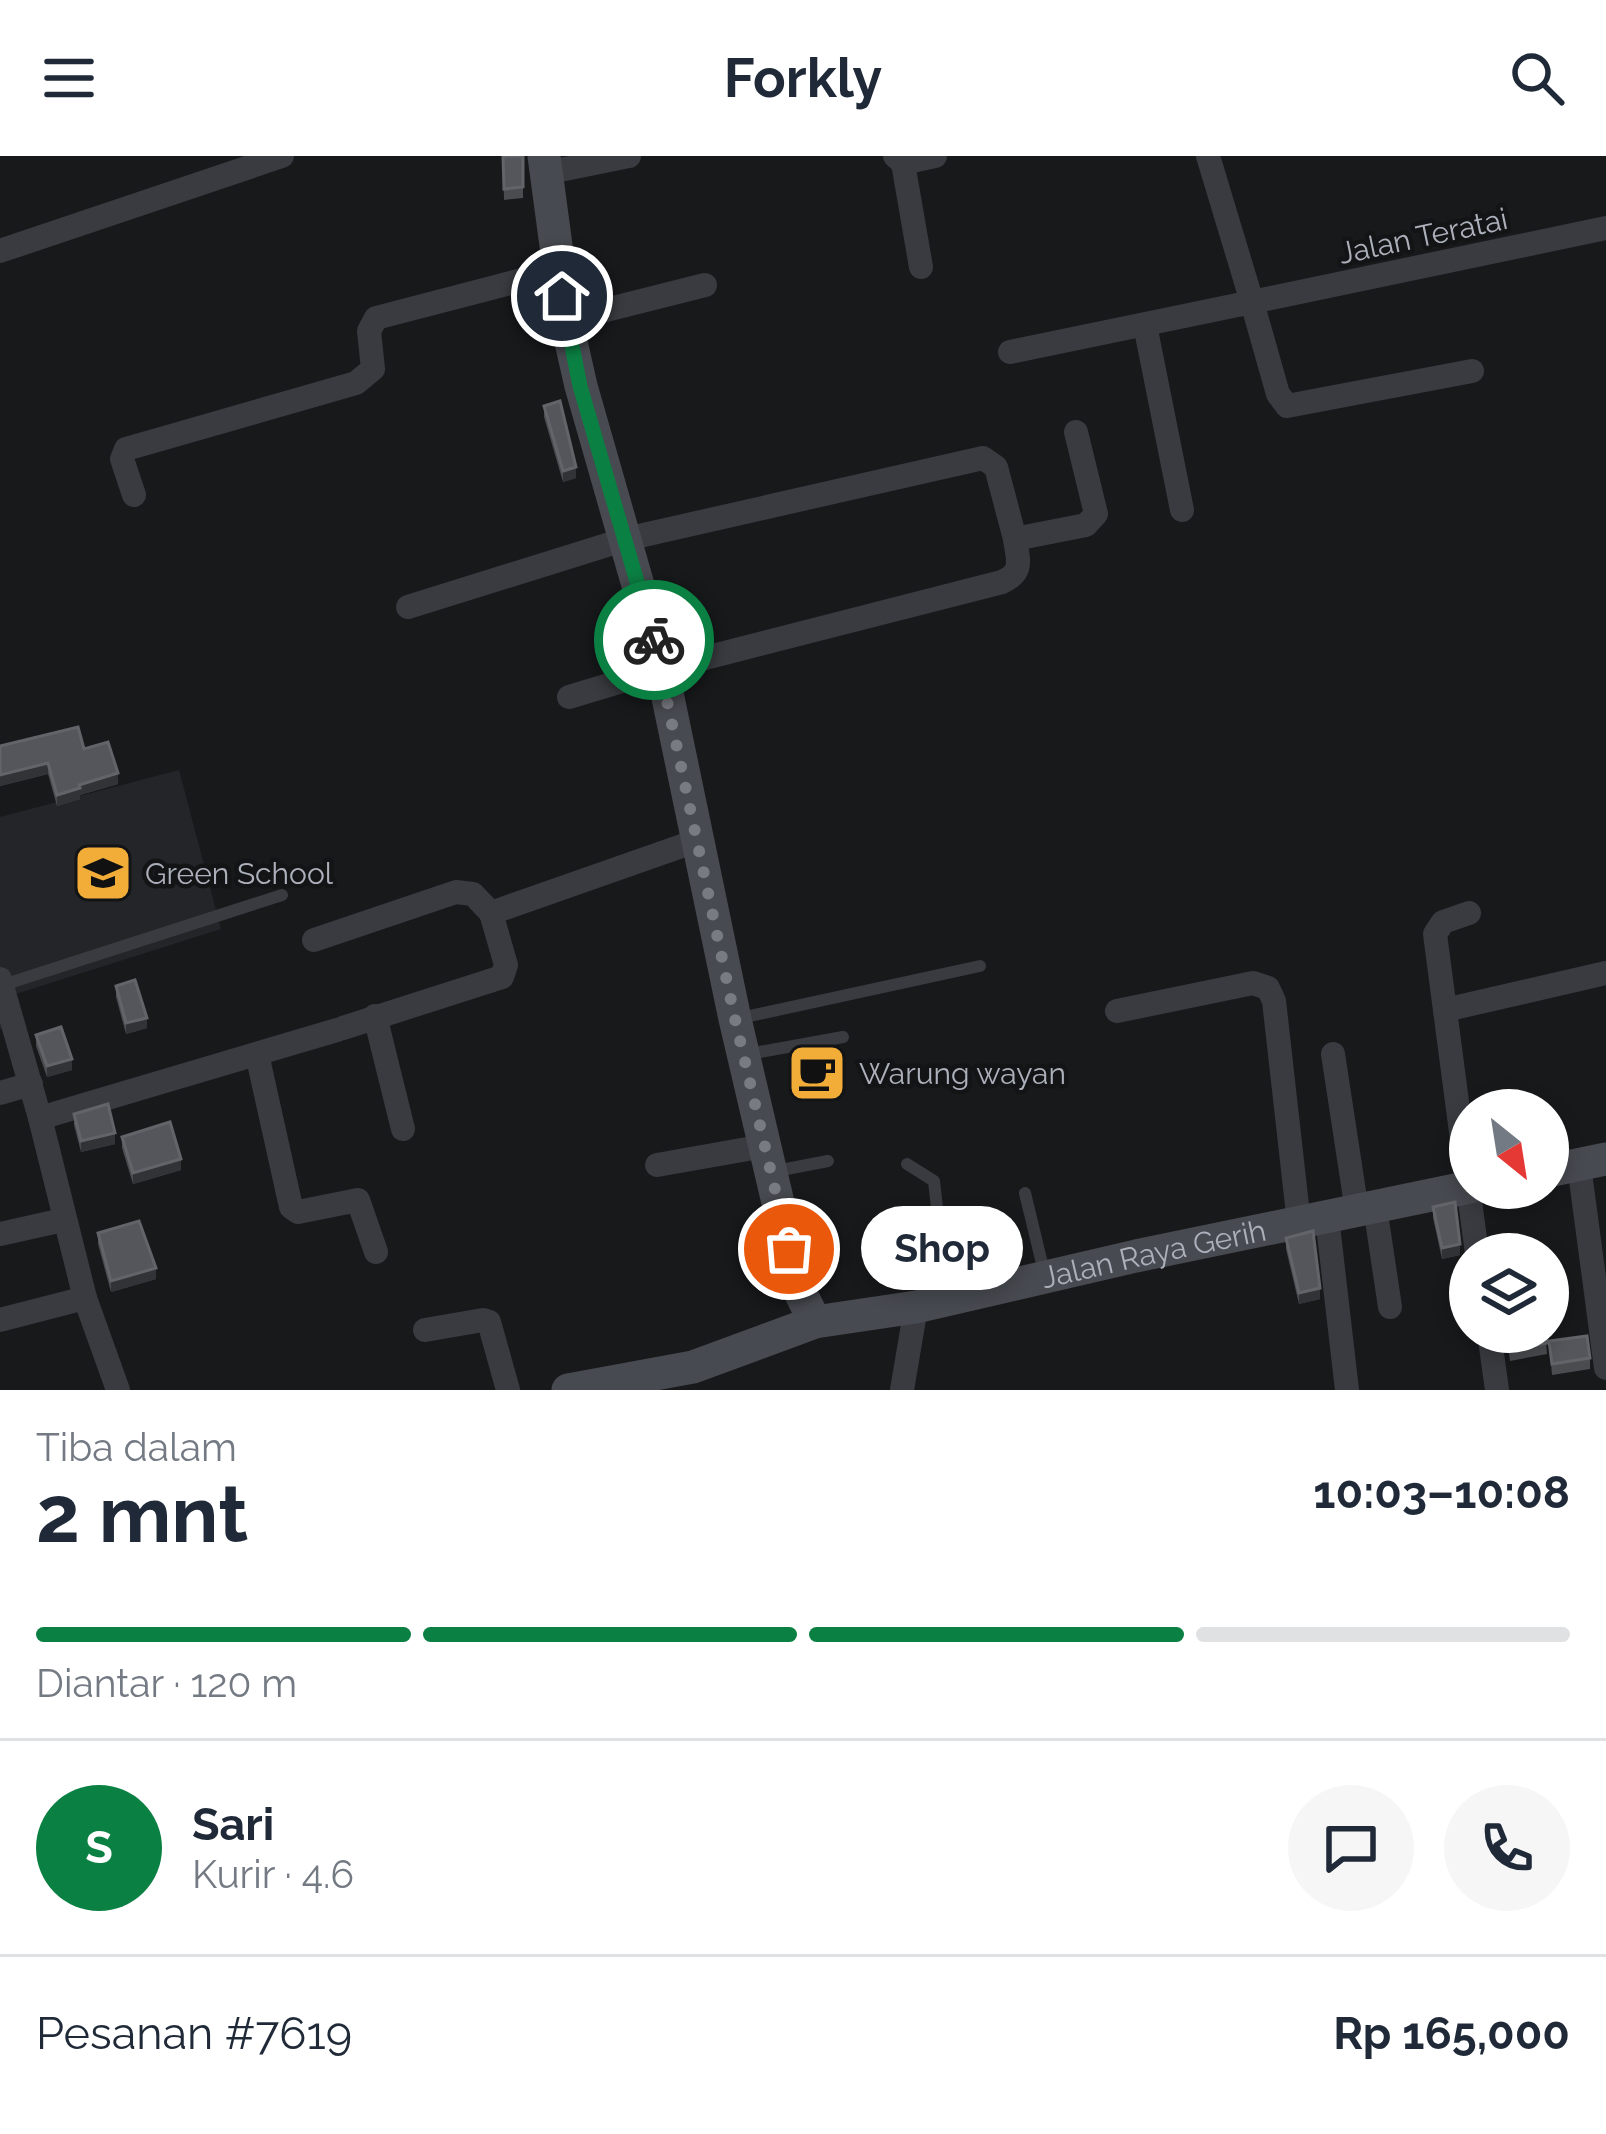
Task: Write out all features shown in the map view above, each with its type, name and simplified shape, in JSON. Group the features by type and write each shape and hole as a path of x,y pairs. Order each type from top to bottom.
{"street":[{"path":"0,251 282,156"},
{"path":"629,156 544,165 557,271 580,386 662,669 735,1019 798,1288 815,1322"},
{"path":"921,267 899,159 935,156"},
{"path":"1208,156 1278,394 1290,407 1472,371"},
{"name":"Jalan Teratai","path":"1010,352 1606,228"},
{"path":"134,495 122,459 126,449 356,383 373,368 369,331 376,318 557,271"},
{"path":"566,320 705,284"},
{"path":"1145,326 1182,510"},
{"path":"1015,539 1093,520 1096,514 1076,432"},
{"path":"408,607 626,539 983,458 997,467 1018,572 1002,582 569,697"},
{"path":"490,914 696,841"},
{"path":"40,1118 506,974 490,914 473,894 456,892 314,940"},
{"path":"1455,1089 1435,934 1442,922 1469,914"},
{"path":"1444,1010 1606,974"},
{"path":"1,982 85,1298 118,1390"},
{"path":"1118,1011 1253,983 1268,988 1340,1214 1390,1307"},
{"path":"375,1016 403,1130"},
{"path":"256,1054 291,1207 298,1212 358,1200 376,1252"},
{"path":"1333,1054 1347,1390"},
{"path":"0,1093 31,1084"},
{"path":"657,1166 768,1158"},
{"path":"1578,1165 1606,1368"},
{"name":"Jalan Raya Gerih","path":"568,1390 693,1367 815,1322 932,1304 1449,1192"},
{"path":"0,1234 63,1220"},
{"path":"0,1320 85,1298"},
{"path":"902,1390 932,1304"},
{"path":"425,1330 483,1319 489,1322 508,1390"},
{"path":"1492,1353 1497,1390"}],"lane":[{"path":"1,982 283,895"},
{"path":"735,1019 980,966"},
{"path":"743,1055 842,1037"},
{"path":"768,1158 828,1161"},
{"path":"907,1164 934,1181 932,1304"},
{"path":"1025,1192 1045,1277"}],"shaded area":[{"name":"Green School","path":"179,770 221,929 3,998 10,1026 0,1029 0,817"}],"building":[{"path":"503,156 523,156 523,187 504,189"},
{"path":"560,401 576,467 563,471 544,406"},
{"path":"78,727 84,749 108,742 118,773 57,795 48,763 0,775 0,746"},
{"path":"135,980 147,1018 126,1023 116,986"},
{"path":"61,1027 72,1059 47,1066 36,1035"},
{"path":"108,1104 115,1133 81,1141 74,1114"},
{"path":"170,1122 181,1159 133,1173 122,1137"},
{"path":"1449,1203 1449,1209 1456,1209 1459,1233 1449,1233 1449,1246 1442,1248 1433,1207"},
{"path":"139,1221 156,1268 111,1281 98,1233"},
{"path":"1313,1231 1320,1288 1299,1293 1286,1238"},
{"path":"1587,1336 1590,1358 1552,1364 1551,1353 1569,1353 1569,1338"}],"way so far":[{"path":"654,640 789,1249"}],"place":[{"name":"Green School","path":"103,873"},
{"name":"Warung wayan","path":"817,1073"},
{"name":"Shop","path":"789,1249"}],"route":[{"path":"562,296 580,386 654,640"}]}
